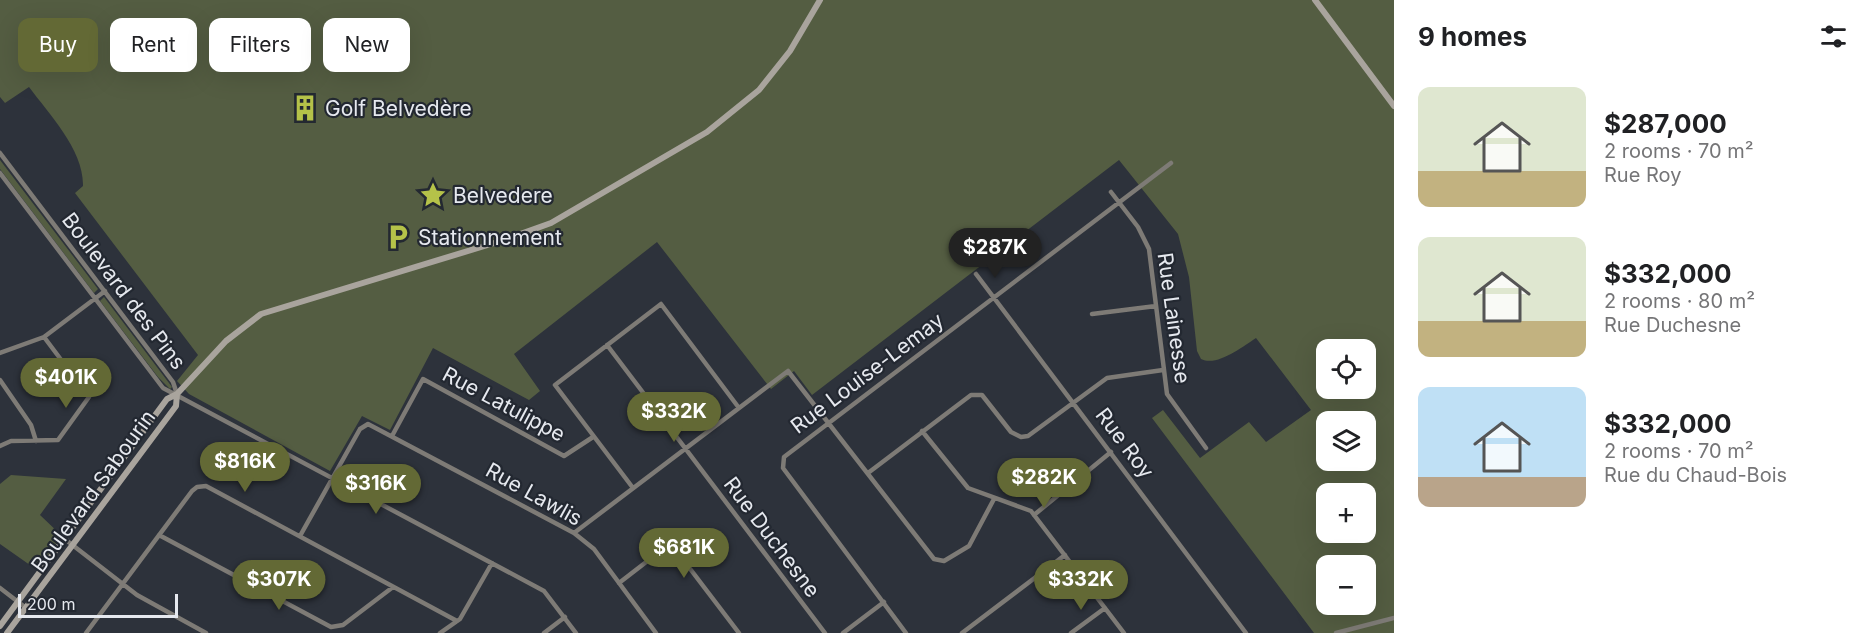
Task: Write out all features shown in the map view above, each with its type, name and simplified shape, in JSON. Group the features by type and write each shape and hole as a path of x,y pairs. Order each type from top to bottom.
{"street":[{"name":"Boulevard Sabourin","path":"0,626 66,540 167,399 177,394 226,341 261,314 504,240 551,223 707,132 728,117 759,90 790,51 820,0"},
{"path":"1315,0 1394,106"},
{"name":"Boulevard des Pins","path":"0,153 173,382 177,394"},
{"name":"Rue Louise-Lemay","path":"906,633 783,468 784,457 1171,163"},
{"name":"Boulevard des Pins","path":"0,173 163,388 177,394"},
{"name":"Rue Lainesse","path":"1111,192 1141,231 1148,245 1162,370 1169,397 1206,448"},
{"name":"Rue Roy","path":"976,274 1246,633"},
{"path":"0,353 44,337 105,291"},
{"path":"633,488 555,386 661,304 740,408"},
{"path":"1092,314 1156,306"},
{"path":"0,446 11,441 58,440 89,397 44,337"},
{"name":"Rue Duchesne","path":"608,345 825,633"},
{"path":"868,473 971,395 982,395 1011,432 1021,437 1028,436 1109,377 1162,370"},
{"path":"574,533 788,371 934,559 944,561 969,546 994,499"},
{"name":"Rue Latulippe","path":"392,436 423,379 564,456 593,437"},
{"path":"0,380 31,424 36,441"},
{"name":"Boulevard Sabourin","path":"7,633 176,406 177,394"},
{"path":"177,394 544,591 576,633"},
{"name":"Rue Lawlis","path":"332,479 364,426 368,424 574,533 594,549 656,633"},
{"path":"922,431 968,488 1025,508 1034,515 1124,633"},
{"path":"1034,515 1111,452"},
{"path":"300,536 332,479"},
{"path":"86,633 192,492 197,487 206,486 457,621"},
{"path":"159,535 331,627 343,625 393,587"},
{"path":"66,540 136,595 206,633"},
{"path":"619,583 663,549 675,549 739,633"},
{"path":"962,633 1065,555"},
{"path":"440,633 457,621 492,563"},
{"path":"0,588 26,608"},
{"path":"843,633 884,602"},
{"path":"1071,633 1105,608"},
{"path":"544,633 564,617"},
{"path":"1336,633 1394,618"}],"green space":[{"path":"0,0 1394,0 1394,633 1314,633 1152,418 1163,410 1200,458 1249,422 1266,442 1311,410 1256,338 1222,358 1207,361 1201,359 1197,351 1189,277 1178,234 1119,160 812,395 794,371 771,389 657,242 514,354 540,391 529,400 433,348 390,430 362,416 330,471 189,394 177,381 198,355 75,193 83,186 82,173 78,159 64,133 29,87 5,103 0,97"},
{"path":"0,160 98,289 94,293 0,169"},
{"path":"104,297 172,387 170,389 158,377 100,301"},
{"path":"11,475 66,479 40,515 62,536 37,570 0,544 0,484"}],"place":[{"name":"Golf Belvedère","path":"305,108"},
{"name":"Belvedere","path":"433,195"},
{"name":"Stationnement","path":"398,237"}]}
